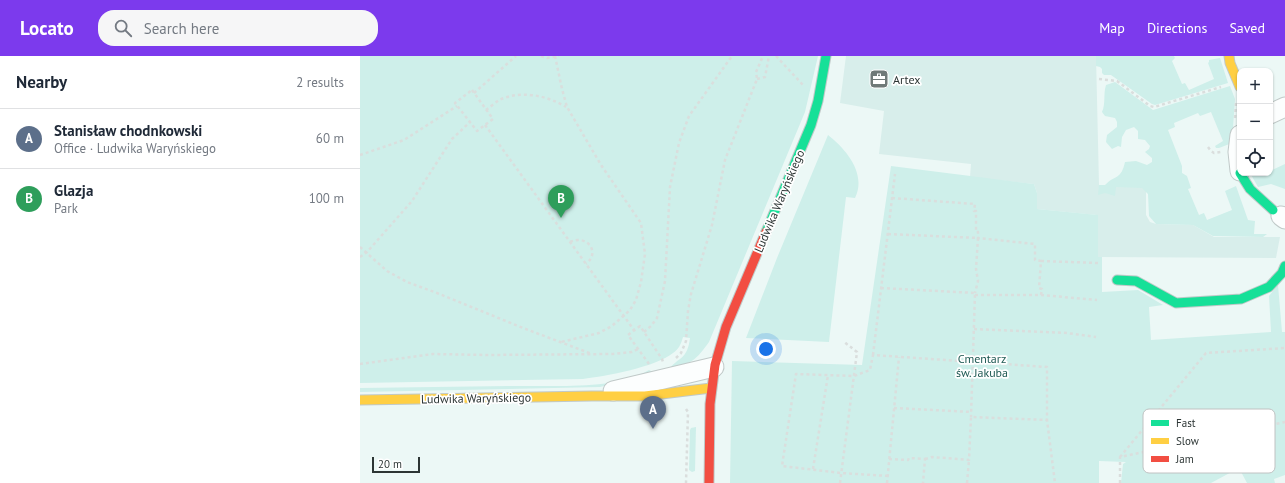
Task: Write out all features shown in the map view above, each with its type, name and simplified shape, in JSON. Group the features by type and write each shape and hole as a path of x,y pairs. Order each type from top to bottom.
{"street":[{"name":"Ludwika Waryńskiego","path":"709,483 711,388 720,343 811,125 818,101 826,56"},
{"path":"1229,56 1230,63 1237,80"},
{"path":"1273,112 1285,106"},
{"path":"1242,176 1251,192 1280,215"},
{"path":"1117,280 1136,281 1176,303 1241,299 1268,287 1282,272 1285,266"},
{"name":"Ludwika Waryńskiego","path":"592,396 714,367"},
{"name":"Ludwika Waryńskiego","path":"360,400 592,396 622,397 645,396 711,388"}],"path":[{"path":"474,93 516,56"},
{"path":"541,56 547,58 559,56"},
{"path":"644,332 657,318 666,281 670,187 679,143 689,116 732,56"},
{"path":"673,360 681,353 686,341 690,299 712,225 726,153 757,79 756,72 763,56"},
{"path":"757,79 762,79 765,77 769,56"},
{"path":"776,56 818,101"},
{"path":"555,57 567,107 601,165 641,223 645,254 641,282 636,300 630,310 612,326 599,333 561,342"},
{"path":"1099,79 1117,81 1150,106 1154,107 1224,86"},
{"path":"472,90 493,119 477,131 457,105 455,103 472,90"},
{"path":"486,110 499,100 513,96 536,94 557,101 567,107"},
{"path":"360,155 404,140 457,105"},
{"path":"360,257 367,252 412,201 452,139 470,122"},
{"path":"485,125 634,330"},
{"path":"888,476 841,473 782,466 796,374 854,376 870,370 895,174"},
{"path":"892,198 975,204 975,224 976,232 978,232 976,270 978,280 975,294 972,417 967,483"},
{"path":"888,234 978,238 1035,244 1035,260 1098,263"},
{"path":"570,242 579,239 588,243 591,247 591,261 586,264"},
{"path":"360,247 387,270 407,282 595,355"},
{"path":"1041,261 1039,288 1042,289 1041,295"},
{"path":"881,288 975,294 1041,295 1097,300"},
{"path":"649,364 628,335 640,326 662,359"},
{"path":"974,329 1067,333 1096,337"},
{"path":"840,483 857,352 843,341"},
{"path":"1159,409 1206,353 1285,348"},
{"path":"360,364 433,354 487,356 595,355 632,352 638,349"},
{"path":"873,355 1047,367 1047,420 1054,483"},
{"path":"887,483 899,357"},
{"path":"663,366 670,362"},
{"path":"813,470 828,375"},
{"path":"894,408 972,412"},
{"path":"972,417 1047,420"},
{"path":"686,483 688,422"},
{"path":"1275,424 1285,422"},
{"path":"1120,483 1120,456 1143,428"},
{"path":"1120,456 1143,451"},
{"path":"889,459 908,460 909,458 924,460 932,457 969,460"},
{"path":"923,483 924,460"}],"shaded area":[{"path":"846,56 1096,56 1099,185 1146,185 1146,215 1150,222 1156,224 1193,225 1214,237 1280,237 1276,258 1098,257 1097,215 1037,209 1037,193 1034,184 970,177 971,164 879,154 884,111 840,103"}],"green space":[{"path":"360,56 818,56 805,112 709,342 701,353 689,363 670,368 684,355 687,350 690,338 683,337 680,346 675,351 655,363 604,376 583,379 360,383"},
{"path":"1096,56 1174,56 1175,58 1172,61 1182,84 1185,83 1189,90 1214,79 1208,63 1209,60 1220,58 1228,83 1155,105 1111,75 1104,75 1102,73 1102,69 1096,66"},
{"path":"1115,82 1153,110 1230,86 1235,99 1232,143 1216,148 1215,146 1223,141 1211,112 1200,116 1198,113 1174,123 1175,127 1168,130 1182,166 1182,173 1187,176 1191,188 1188,189 1199,215 1204,213 1207,220 1232,210 1225,191 1236,186 1248,220 1255,221 1254,234 1267,234 1263,237 1213,236 1193,225 1156,224 1149,216 1148,194 1142,188 1116,187 1115,196 1105,193 1098,195 1099,185 1105,185 1118,176 1122,172 1125,162 1136,161 1147,165 1152,162 1152,158 1145,152 1150,146 1145,140 1138,139 1138,131 1134,127 1126,130 1122,137 1121,147 1118,146 1112,149 1106,142 1107,135 1117,127 1117,122 1115,118 1105,116 1102,112 1105,88 1106,85"},
{"path":"828,135 842,147 848,155 853,163 858,180 858,189 855,198 846,197 829,342 746,338 777,258"},
{"path":"1285,164 1285,189 1271,184 1258,187 1252,176 1273,176 1273,170"},
{"name":"Cmentarz św. Jakuba","path":"891,166 1034,184 1037,193 1037,209 1098,215 1098,257 1102,257 1102,292 1138,290 1163,305 1149,307 1151,340 1271,332 1269,296 1278,285 1282,332 1285,332 1285,475 1274,479 1275,483 1247,483 1242,473 1275,473 1275,409 1143,409 1143,473 1230,473 1211,483 1121,483 1123,464 1126,462 1099,461 1099,483 730,483 732,361 862,365"},
{"path":"649,370 655,373 600,387 360,392 360,388 581,386 635,377"},
{"path":"696,427 695,471 692,472 689,470 690,430 691,428"}],"traffic: fast":[{"path":"766,232 811,125 818,101 826,56"},
{"path":"1242,176 1250,189 1273,210"},
{"path":"1117,280 1136,281 1176,303 1241,299 1269,287 1282,273 1285,266"}],"traffic: slow":[{"path":"1229,56 1230,63 1237,80"},
{"path":"360,400 645,396 711,388"}],"traffic: jam":[{"path":"709,483 710,404 715,365 726,327 766,232"}],"place":[{"name":"Artex","path":"879,79"},
{"name":"Glazja","path":"561,218"},
{"name":"Stanisław chodnkowski","path":"653,429"}]}
